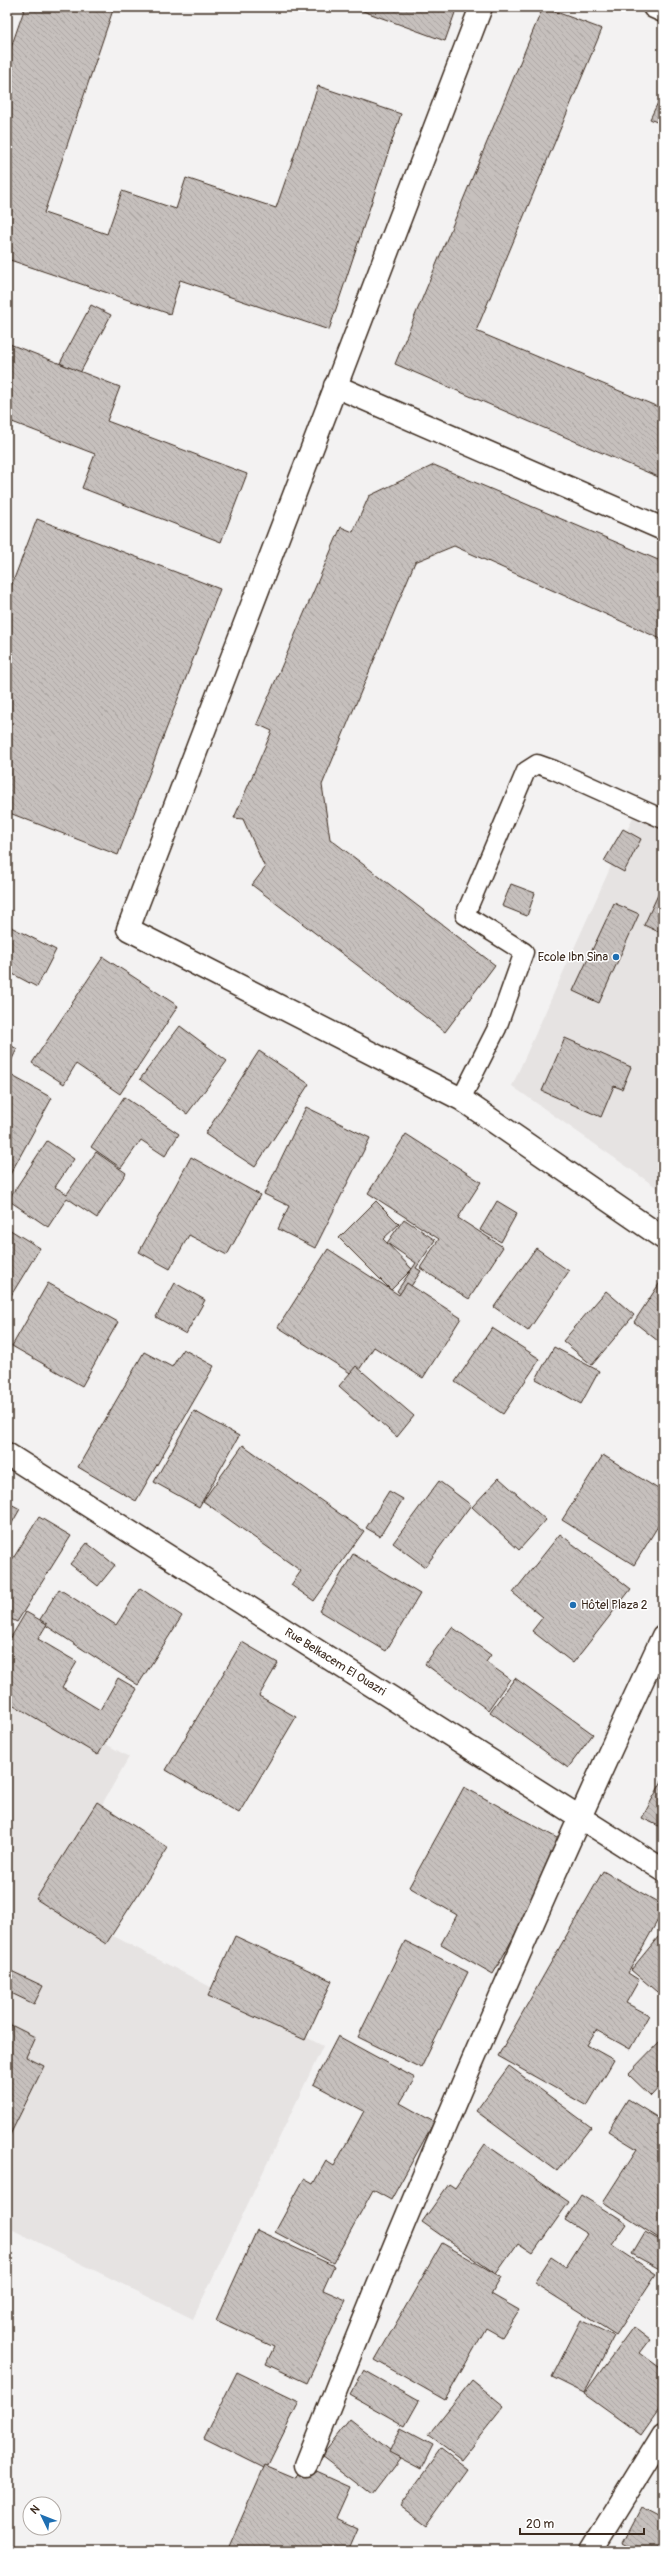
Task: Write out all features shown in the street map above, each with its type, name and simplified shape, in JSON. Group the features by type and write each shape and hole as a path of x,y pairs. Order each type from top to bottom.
{"street":[{"path":"481,7 128,929 461,1099 663,1238"},
{"path":"654,7 663,11"},
{"path":"335,386 663,529"},
{"name":"Rue Belkacem El Ouazri","path":"7,1454 663,1870"},
{"path":"306,2465 355,2342 579,1817 663,1636"},
{"path":"591,2551 663,2434"}],"lane":[{"path":"461,1099 497,1028 524,952 465,915 526,771 537,764 549,768 663,819"}],"shaded area":[{"name":"Ecole Ibn Sina","path":"634,815 663,828 663,1192 512,1086"},
{"path":"7,1689 129,1757 47,1901 323,2046 193,2319 7,2227"}],"building":[{"path":"25,7 103,7 113,10 44,213 107,234 122,191 176,209 186,178 276,208 318,86 401,114 329,330 180,280 170,314 7,259 7,59"},
{"path":"352,7 457,7 445,41"},
{"path":"543,7 602,29 476,331 663,409 663,479 395,364"},
{"path":"663,92 663,125 650,119"},
{"path":"91,305 111,315 80,373 60,363"},
{"path":"7,343 120,387 107,421 247,474 221,542 82,488 95,454 7,420"},
{"path":"434,465 663,562 663,640 454,546 415,562 322,785 330,839 495,965 445,1032 252,885 265,868 243,819 234,818 272,731 257,724 341,527 353,532 369,496"},
{"path":"37,519 220,589 118,855 7,812 7,597"},
{"path":"623,829 641,839 624,872 604,861"},
{"path":"511,884 535,893 527,916 502,906"},
{"path":"663,884 663,934 644,925"},
{"path":"614,903 639,914 599,1003 573,991"},
{"path":"7,925 56,950 37,987 7,971"},
{"path":"103,957 178,1006 120,1094 76,1064 64,1084 32,1063"},
{"path":"180,1026 227,1061 187,1114 140,1079"},
{"path":"565,1038 631,1067 622,1089 614,1086 601,1117 542,1091"},
{"path":"7,1043 17,1049 7,1069"},
{"path":"259,1051 309,1084 255,1167 205,1134"},
{"path":"7,1073 52,1098 7,1180"},
{"path":"124,1097 179,1134 165,1156 141,1140 121,1168 91,1147"},
{"path":"306,1107 370,1138 315,1248 278,1229 289,1206 264,1194"},
{"path":"406,1134 481,1182 458,1218 503,1247 469,1299 420,1268 439,1239 368,1193"},
{"path":"47,1141 74,1159 55,1187 67,1194 96,1152 126,1173 97,1218 67,1198 48,1227 8,1200"},
{"path":"191,1157 260,1195 227,1255 189,1235 170,1269 139,1252"},
{"path":"376,1201 399,1224 383,1239 412,1269 391,1290 339,1238"},
{"path":"497,1201 517,1213 501,1242 480,1230"},
{"path":"404,1219 435,1240 416,1268 421,1271 404,1297 397,1291 416,1263 387,1243"},
{"path":"7,1228 40,1248 7,1302"},
{"path":"536,1248 569,1271 528,1331 494,1307"},
{"path":"328,1249 399,1295 407,1283 461,1318 423,1378 374,1347 355,1376 278,1327"},
{"path":"663,1278 663,1345 634,1322"},
{"path":"48,1283 118,1322 82,1386 12,1346"},
{"path":"175,1283 205,1300 186,1334 156,1317"},
{"path":"606,1291 634,1315 592,1365 563,1341"},
{"path":"492,1328 540,1359 503,1414 455,1382"},
{"path":"554,1347 599,1371 581,1404 536,1379"},
{"path":"183,1349 214,1366 136,1501 78,1467 144,1352 172,1367"},
{"path":"356,1366 414,1416 397,1437 339,1386"},
{"path":"194,1411 239,1436 199,1507 154,1482"},
{"path":"243,1445 364,1531 314,1601 291,1585 301,1571 203,1501"},
{"path":"603,1455 663,1492 663,1518 634,1565 562,1520"},
{"path":"499,1478 546,1520 519,1550 472,1507"},
{"path":"439,1481 471,1505 425,1567 393,1543"},
{"path":"389,1491 403,1499 380,1536 366,1528"},
{"path":"7,1502 20,1509 7,1532"},
{"path":"39,1517 71,1536 17,1622 7,1617 7,1568"},
{"name":"Hôtel Plaza 2","path":"560,1534 631,1589 573,1663 532,1631 543,1617 513,1593"},
{"path":"87,1543 115,1565 98,1586 70,1564"},
{"path":"353,1554 420,1594 386,1651 319,1611"},
{"path":"140,1588 182,1616 138,1685 39,1621 59,1589 116,1625"},
{"path":"26,1612 47,1624 38,1639 77,1662 62,1687 100,1710 118,1678 137,1689 98,1755 7,1701 7,1644"},
{"path":"452,1627 491,1655 486,1662 510,1679 488,1710 425,1664"},
{"path":"242,1642 278,1663 259,1696 296,1717 239,1813 166,1770"},
{"path":"515,1678 593,1734 568,1768 490,1712"},
{"path":"663,1779 663,1828 642,1818"},
{"path":"464,1787 566,1843 493,1974 441,1944 457,1915 409,1887"},
{"path":"97,1802 168,1848 106,1944 36,1899"},
{"path":"603,1871 663,1905 663,1911 628,1973 639,1980 626,2003 649,2015 630,2049 596,2030 587,2045 614,2060 587,2106 498,2056"},
{"path":"663,1931 663,1997 631,1970"},
{"path":"235,1936 332,1981 305,2040 208,1996"},
{"path":"405,1941 468,1972 421,2068 358,2037"},
{"path":"7,1969 43,1986 34,2004 7,1991"},
{"path":"7,2023 35,2037 26,2057 44,2066 7,2141"},
{"path":"338,2036 415,2078 400,2103 434,2122 391,2200 373,2190 333,2263 275,2232 304,2179 313,2184 326,2161 334,2166 364,2111 313,2084"},
{"path":"663,2038 663,2083 651,2096 628,2074"},
{"path":"509,2066 591,2127 557,2171 476,2111"},
{"path":"628,2099 663,2121 663,2241 603,2202 637,2149 608,2131"},
{"path":"485,2144 569,2202 533,2253 518,2243 496,2274 422,2222 449,2184 455,2188"},
{"path":"581,2195 627,2224 612,2245 656,2274 616,2335 534,2283 551,2257 566,2267 587,2234 565,2220"},
{"path":"257,2230 334,2266 323,2290 346,2300 307,2383 266,2364 274,2347 216,2320"},
{"path":"645,2232 663,2242 663,2271 632,2254"},
{"path":"442,2243 501,2277 491,2294 519,2310 502,2337 486,2328 445,2400 375,2360"},
{"path":"581,2320 614,2336 584,2393 552,2377"},
{"path":"633,2327 650,2340 640,2353 663,2370 663,2404 641,2435 584,2394"},
{"path":"364,2370 419,2401 405,2426 350,2395"},
{"path":"237,2372 299,2402 266,2469 204,2438"},
{"path":"472,2380 504,2406 461,2460 428,2435"},
{"path":"350,2419 400,2458 372,2495 321,2456"},
{"path":"401,2428 433,2445 421,2469 389,2452"},
{"path":"441,2449 467,2469 426,2525 400,2506"},
{"path":"265,2465 296,2478 301,2465 350,2487 336,2518 358,2528 348,2551 227,2551"},
{"path":"641,2508 658,2517 663,2508 663,2551 639,2551 623,2542"}],"place":[{"name":"Ecole Ibn Sina","path":"616,957"},
{"name":"Hôtel Plaza 2","path":"573,1605"}]}
